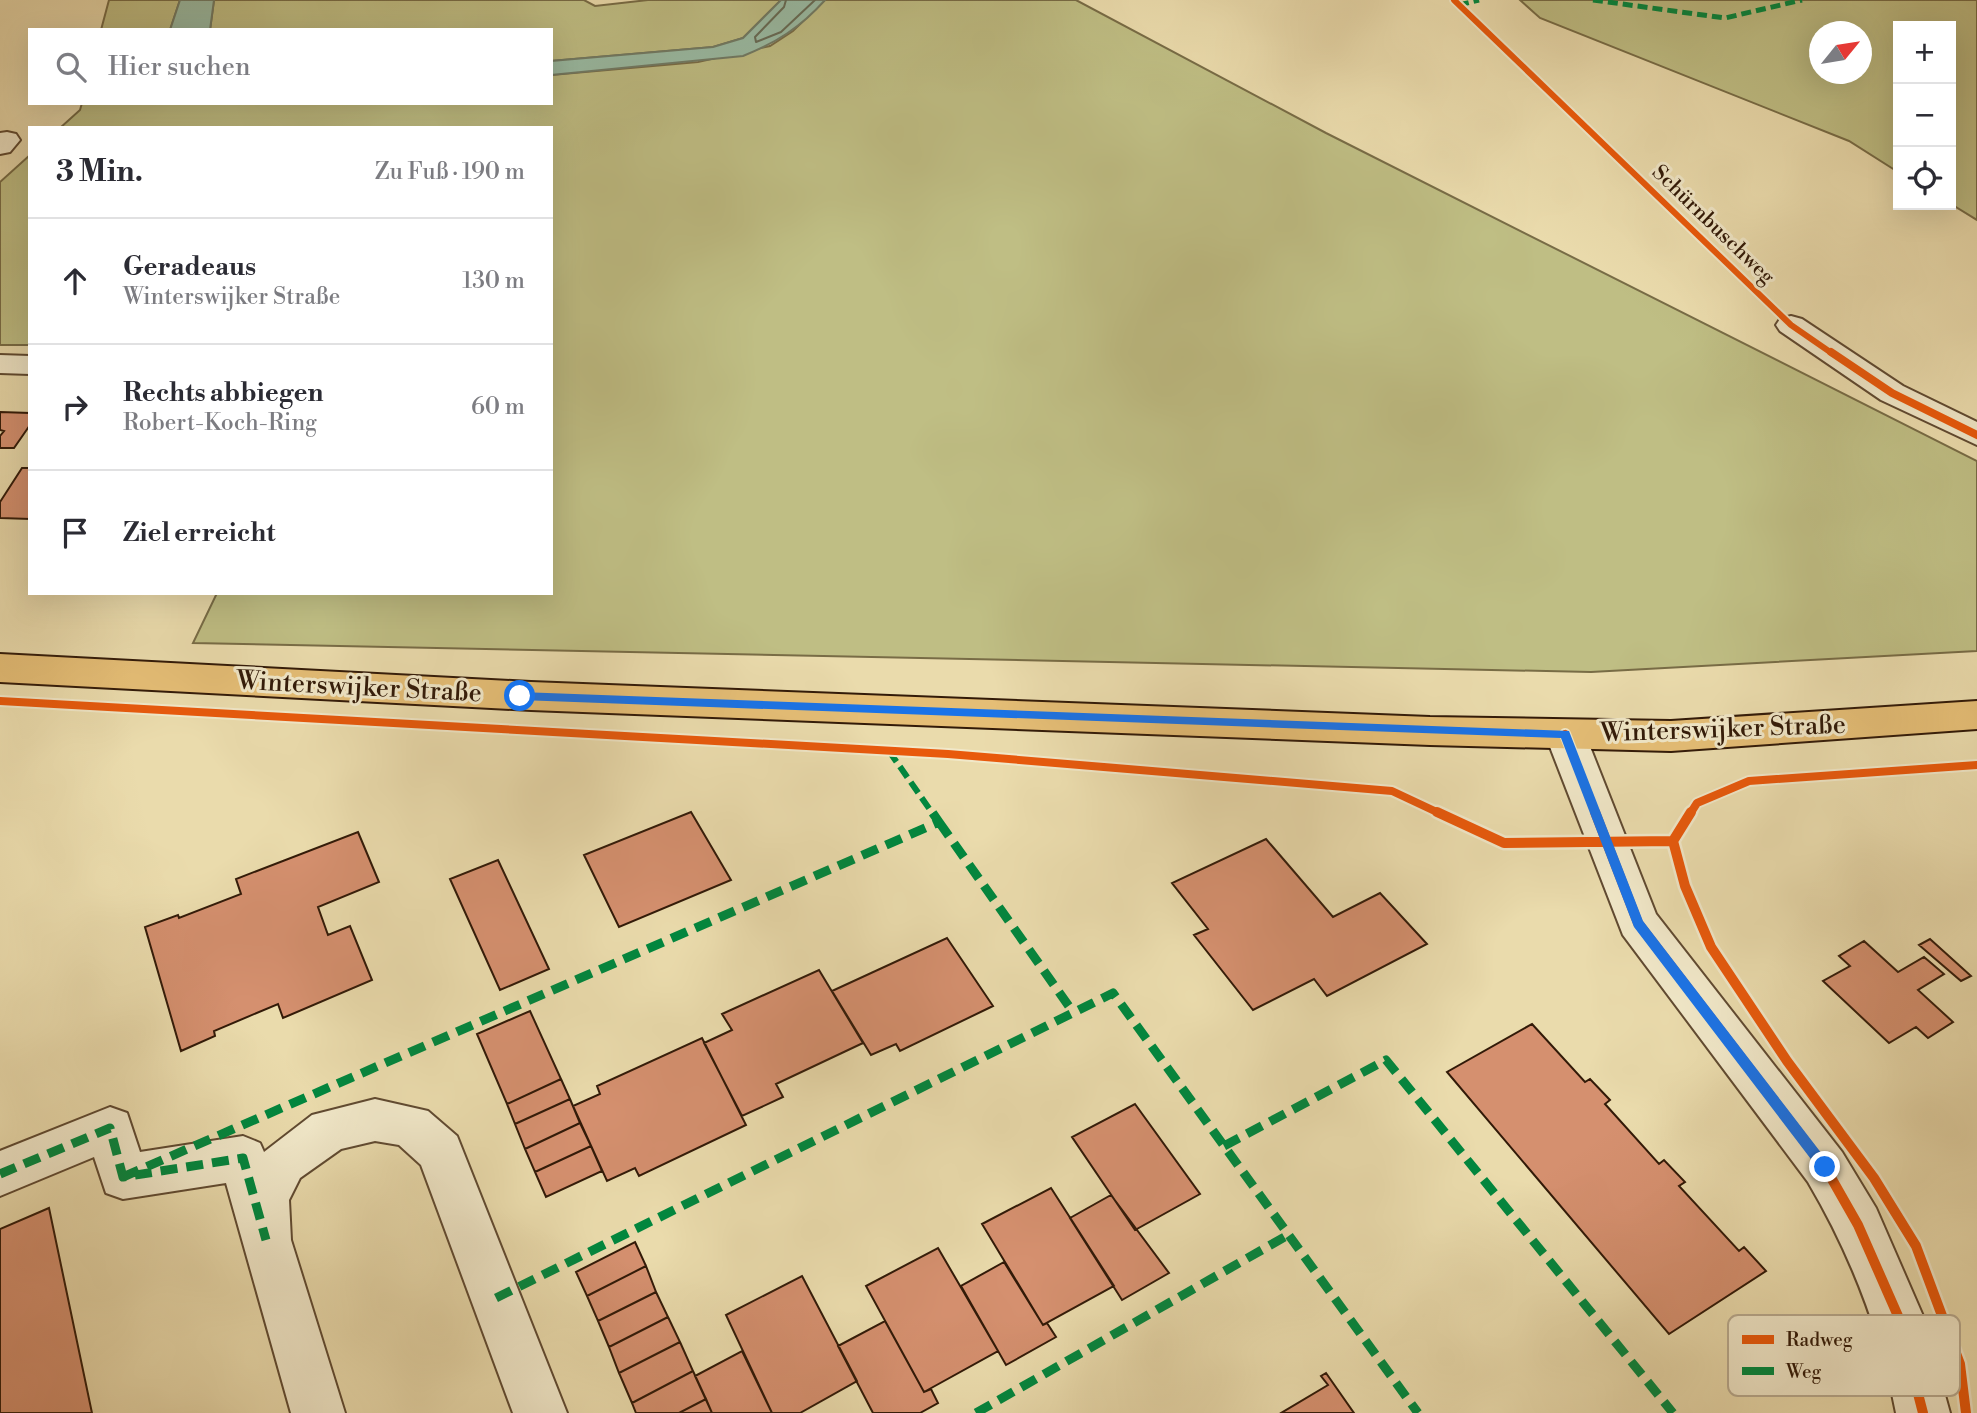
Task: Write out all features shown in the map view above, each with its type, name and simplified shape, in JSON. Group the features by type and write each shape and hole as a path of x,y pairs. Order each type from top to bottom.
{"main road":[{"name":"Winterswijker Straße","path":"0,668 559,697 1565,734 1671,736 1977,715"}],"street":[{"path":"1791,325 1892,393 1977,435"},
{"path":"0,364 28,365"},
{"path":"1565,734 1638,923 1825,1167 1846,1200 1898,1315"},
{"path":"266,1240 265,1199 283,1163 329,1130 375,1120 411,1126 440,1151 540,1413"},
{"path":"0,1174 110,1128 123,1177 243,1158 318,1413"},
{"path":"1919,1396 1923,1413"}],"shaded area":[{"path":"109,0 180,0 171,28 102,28"},
{"path":"214,0 584,0 595,6 648,0 781,0 743,38 713,47 553,61 553,28 210,28"},
{"path":"825,0 1076,0 1326,133 1977,461 1977,651 1591,672 193,643 216,595 553,595 553,126 62,126 80,110 81,105 553,105 553,75 698,62 770,46 793,31"},
{"path":"1520,0 1977,0 1977,220 1956,207 1956,21 1893,21 1893,169 1849,141 1540,18"},
{"path":"28,157 28,345 0,345 0,182"}],"water":[{"path":"180,0 214,0 210,28 171,28"},
{"path":"781,0 825,0 787,33 743,56 553,75 553,61 713,47 743,38"}],"building":[{"path":"0,412 28,413 28,428 14,448 0,448 0,436 4,431 0,430"},
{"path":"22,468 28,468 28,519 0,518 0,502"},
{"path":"691,812 731,880 619,927 584,855"},
{"path":"358,832 379,882 318,907 328,935 350,926 372,980 283,1018 278,1004 214,1031 215,1036 181,1051 145,927 178,915 179,918 241,894 236,879"},
{"path":"1266,839 1333,917 1380,893 1427,944 1327,996 1314,979 1253,1010 1194,935 1208,929 1172,883"},
{"path":"498,860 549,969 500,990 450,879"},
{"path":"947,938 993,1006 900,1051 896,1044 871,1055 832,991"},
{"path":"1930,939 1971,976 1961,981 1919,945"},
{"path":"1864,941 1898,972 1924,957 1944,974 1918,990 1953,1022 1928,1038 1916,1027 1889,1043 1823,981 1850,966 1839,956"},
{"path":"819,970 863,1043 776,1084 783,1097 742,1116 704,1043 732,1030 722,1014"},
{"path":"530,1011 561,1079 507,1104 477,1034"},
{"path":"1532,1024 1585,1082 1590,1079 1610,1100 1605,1104 1659,1164 1664,1160 1685,1182 1679,1186 1739,1251 1744,1247 1766,1271 1669,1334 1447,1072"},
{"path":"702,1038 746,1125 639,1176 635,1168 607,1181 573,1106 600,1094 597,1086"},
{"path":"561,1079 570,1099 515,1124 507,1104"},
{"path":"570,1099 580,1123 525,1149 515,1124"},
{"path":"1135,1104 1200,1194 1135,1230 1072,1137"},
{"path":"580,1123 591,1146 535,1172 525,1149"},
{"path":"591,1146 602,1171 546,1197 535,1172"},
{"path":"1051,1188 1114,1286 1043,1325 982,1224"},
{"path":"1111,1195 1169,1273 1122,1300 1070,1218"},
{"path":"49,1208 92,1413 0,1413 0,1229"},
{"path":"635,1242 646,1266 587,1296 576,1272"},
{"path":"938,1248 998,1351 924,1392 866,1286"},
{"path":"1004,1262 1043,1325 1047,1323 1056,1337 1006,1365 961,1286"},
{"path":"646,1266 656,1292 598,1321 587,1296"},
{"path":"802,1276 857,1381 800,1413 772,1413 726,1315"},
{"path":"656,1292 668,1317 609,1347 598,1321"},
{"path":"668,1317 680,1342 619,1373 609,1347"},
{"path":"885,1321 924,1392 931,1389 938,1403 920,1413 873,1413 838,1346"},
{"path":"680,1342 693,1371 632,1403 619,1373"},
{"path":"742,1351 772,1413 712,1413 695,1376"},
{"path":"693,1371 706,1399 679,1413 636,1413 632,1403"},
{"path":"1326,1373 1354,1413 1281,1413 1328,1385 1321,1376"},
{"path":"706,1399 712,1413 679,1413"}],"marked path":[{"path":"1459,5 1479,0"},
{"path":"1593,0 1725,18 1802,0"},
{"path":"123,1177 939,822 889,751"},
{"path":"939,822 1073,1012"},
{"path":"496,1298 1113,993 1418,1413"},
{"path":"1224,1146 1386,1060 1673,1413"},
{"path":"0,1174 110,1128 123,1177 243,1158 266,1240"},
{"path":"976,1413 1288,1235"}],"cycle path":[{"name":"Schürnbuschweg","path":"1454,0 1791,325 1892,393 1977,435"},
{"path":"0,701 948,754 1333,785 1392,791 1504,843 1673,841 1697,803 1749,781 1977,765"},
{"path":"1565,734 1638,923 1825,1167 1873,1255 1898,1315"},
{"path":"1673,841 1685,886 1711,947 1787,1061 1874,1178 1916,1246 1942,1315"},
{"path":"1960,1364 1966,1413"},
{"path":"1919,1396 1923,1413"}],"route":[{"path":"520,696 1565,734 1638,923 1825,1167"}]}
